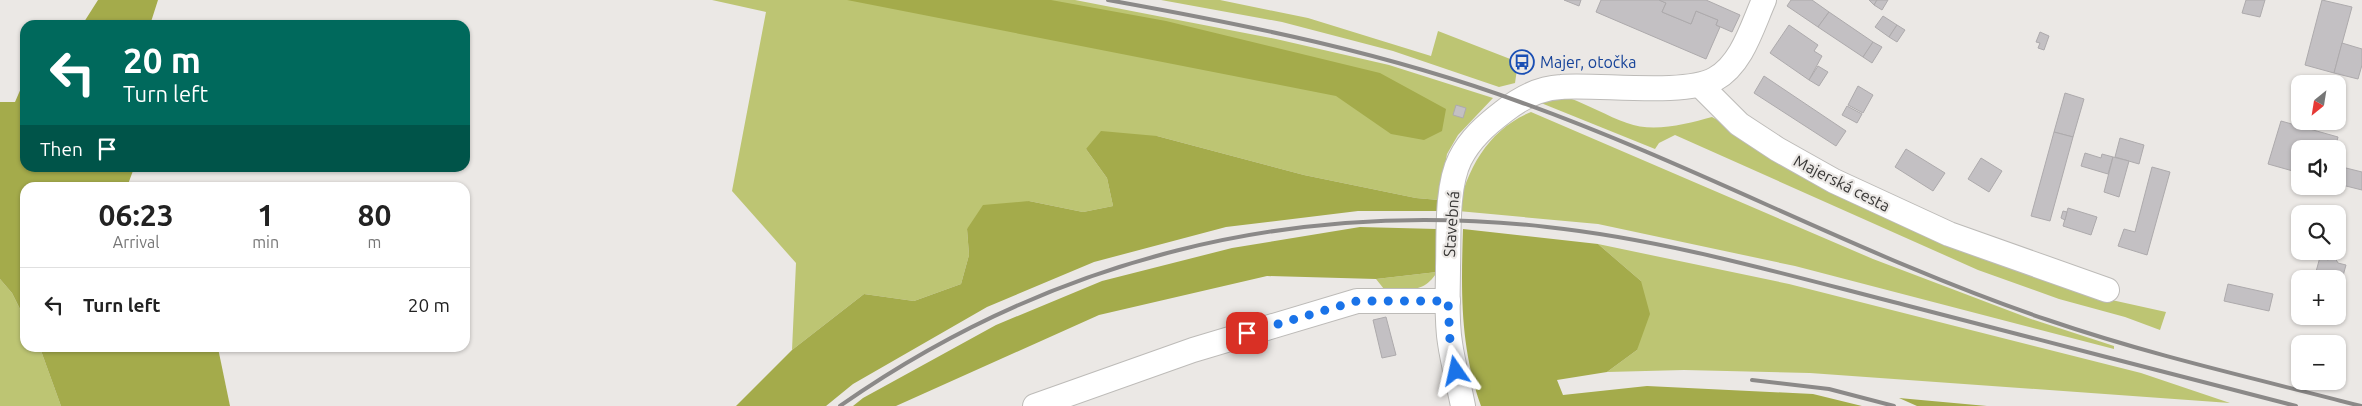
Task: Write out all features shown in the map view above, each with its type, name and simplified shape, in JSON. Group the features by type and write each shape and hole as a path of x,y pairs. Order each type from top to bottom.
{"street":[{"path":"1700,85 1716,79 1742,51 1764,0"},
{"name":"Majerská cesta","path":"1700,85 1739,124 1777,149 1834,182 1949,234 2107,290"},
{"name":"Stavebná","path":"1463,406 1450,341 1448,301 1449,203 1459,161 1468,145 1484,126 1518,101 1537,92 1559,87 1700,85"},
{"path":"1035,406 1193,350 1357,301 1448,301"}],"green space":[{"path":"98,0 158,0 152,20 85,20"},
{"path":"712,0 1075,0 1276,39 1389,65 1493,98 1458,135 1447,154 1439,200 1416,198 1304,175 1157,136 1086,149 1107,178 1113,206 1083,212 1029,201 967,229 969,255 961,284 914,301 864,294 792,350 796,263 732,191 766,12"},
{"path":"847,0 1051,0 1166,21 1380,73 1446,109 1442,131 1424,140 1391,134 1336,96"},
{"path":"1161,0 1220,0 1308,18 1431,56 1438,31 1518,62 1515,83 1499,87 1393,51 1282,22"},
{"path":"20,90 20,172 133,172 129,182 20,182 20,309 12,293 0,279 0,102 15,102"},
{"path":"1569,98 1637,126 1670,126 1712,117 1916,231 2080,293 2166,312 2160,330 2125,317 2059,299 1978,270 1675,135 1659,143 1655,149 1541,103 1549,100"},
{"path":"1531,112 1873,259 2031,319 2114,346 2114,349 1795,266 1598,224 1458,211 1467,180 1482,152 1503,129 1516,119"},
{"path":"1101,131 1157,136 1304,175 1416,198 1439,200 1439,211 1358,211 1226,227 1094,262 987,307 853,384 826,406 736,406 792,350 864,294 914,301 961,284 969,255 967,229 983,205 1029,201 1083,212 1113,206 1107,178 1086,149"},
{"path":"1360,227 1437,229 1437,272 1376,279 1267,276 1099,315 896,406 853,406 863,398 996,325 1102,281 1232,248"},
{"path":"1463,229 1598,244 1641,281 1650,314 1637,350 1607,372 1557,380 1563,395 1647,386 1813,394 1862,406 1481,406 1469,362 1463,319"},
{"path":"1598,244 1789,284 2141,373 2230,403 1810,373 1684,370 1607,372 1637,350 1641,281"},
{"path":"1437,272 1426,284 1414,289 1384,289 1376,279"},
{"path":"0,279 12,293 20,309 20,352 41,352 61,406 0,406"},
{"path":"41,352 219,352 230,406 61,406"},
{"path":"1899,398 1987,406 1917,406"}],"building":[{"path":"1564,0 1581,0 1579,6"},
{"path":"1601,0 1659,0 1666,3 1662,12 1691,24 1696,11 1718,20 1716,25 1720,27 1706,59 1596,12"},
{"path":"1659,0 1706,0 1740,15 1732,32 1716,25 1718,20 1696,11 1691,24 1662,12 1666,3"},
{"path":"1791,0 1812,0 1829,12 1818,27 1787,6"},
{"path":"1869,0 1877,0 1874,5"},
{"path":"1877,0 1888,0 1882,10 1874,5"},
{"path":"2246,0 2265,0 2260,17 2242,13"},
{"path":"2322,0 2352,7 2334,73 2305,65"},
{"path":"1829,12 1873,42 1863,57 1818,27"},
{"path":"1883,16 1897,25 1889,37 1875,27"},
{"path":"1789,25 1818,45 1814,51 1822,56 1809,80 1770,53"},
{"path":"1897,25 1905,30 1897,42 1889,37"},
{"path":"2040,32 2049,36 2044,50 2038,48 2040,43 2036,42"},
{"path":"1873,42 1882,47 1872,63 1863,57"},
{"path":"2342,43 2362,49 2362,65 2358,79 2334,73"},
{"path":"1818,66 1828,72 1819,86 1809,80"},
{"path":"1764,76 1846,131 1836,146 1754,93"},
{"path":"1858,86 1873,95 1863,113 1848,105"},
{"path":"2065,93 2084,99 2073,137 2054,132"},
{"path":"1456,105 1466,108 1463,118 1453,115"},
{"path":"1847,106 1862,114 1857,123 1842,115"},
{"path":"2281,121 2291,124 2291,130 2313,130 2338,137 2337,140 2291,140 2291,170 2268,164"},
{"path":"2054,132 2073,137 2050,221 2031,216"},
{"path":"2120,138 2144,145 2139,164 2115,157"},
{"path":"1906,149 1945,173 1933,191 1895,167"},
{"path":"2085,153 2101,158 2102,154 2113,157 2108,174 2081,166"},
{"path":"2113,157 2129,161 2119,197 2104,192"},
{"path":"1981,158 2002,171 1989,192 1968,179"},
{"path":"2152,167 2170,172 2147,255 2118,246 2124,229 2135,232"},
{"path":"2346,168 2362,172 2362,190 2346,186"},
{"path":"2068,208 2097,217 2091,235 2063,226"},
{"path":"2063,211 2067,212 2065,220 2061,218"},
{"path":"2319,260 2336,260 2338,263 2346,265 2345,270 2316,270"},
{"path":"2228,284 2273,294 2269,311 2224,301"},
{"path":"1386,317 1396,355 1382,358 1373,320"}],"railway":[{"path":"1108,0 1316,42 1419,69 1470,85 1587,127 1653,154 1849,241 1981,296 2086,333 2204,366 2361,406"},
{"path":"840,406 920,355 1003,312 1089,277 1177,250 1267,232 1359,222 1452,220 1547,227 1637,240 1682,249 2296,406"},
{"path":"1752,380 1829,389 1894,406"}],"place":[{"name":"Majer, otočka","path":"1522,62"}],"route":[{"path":"1247,333 1357,301 1448,301 1450,341 1456,371"}]}
